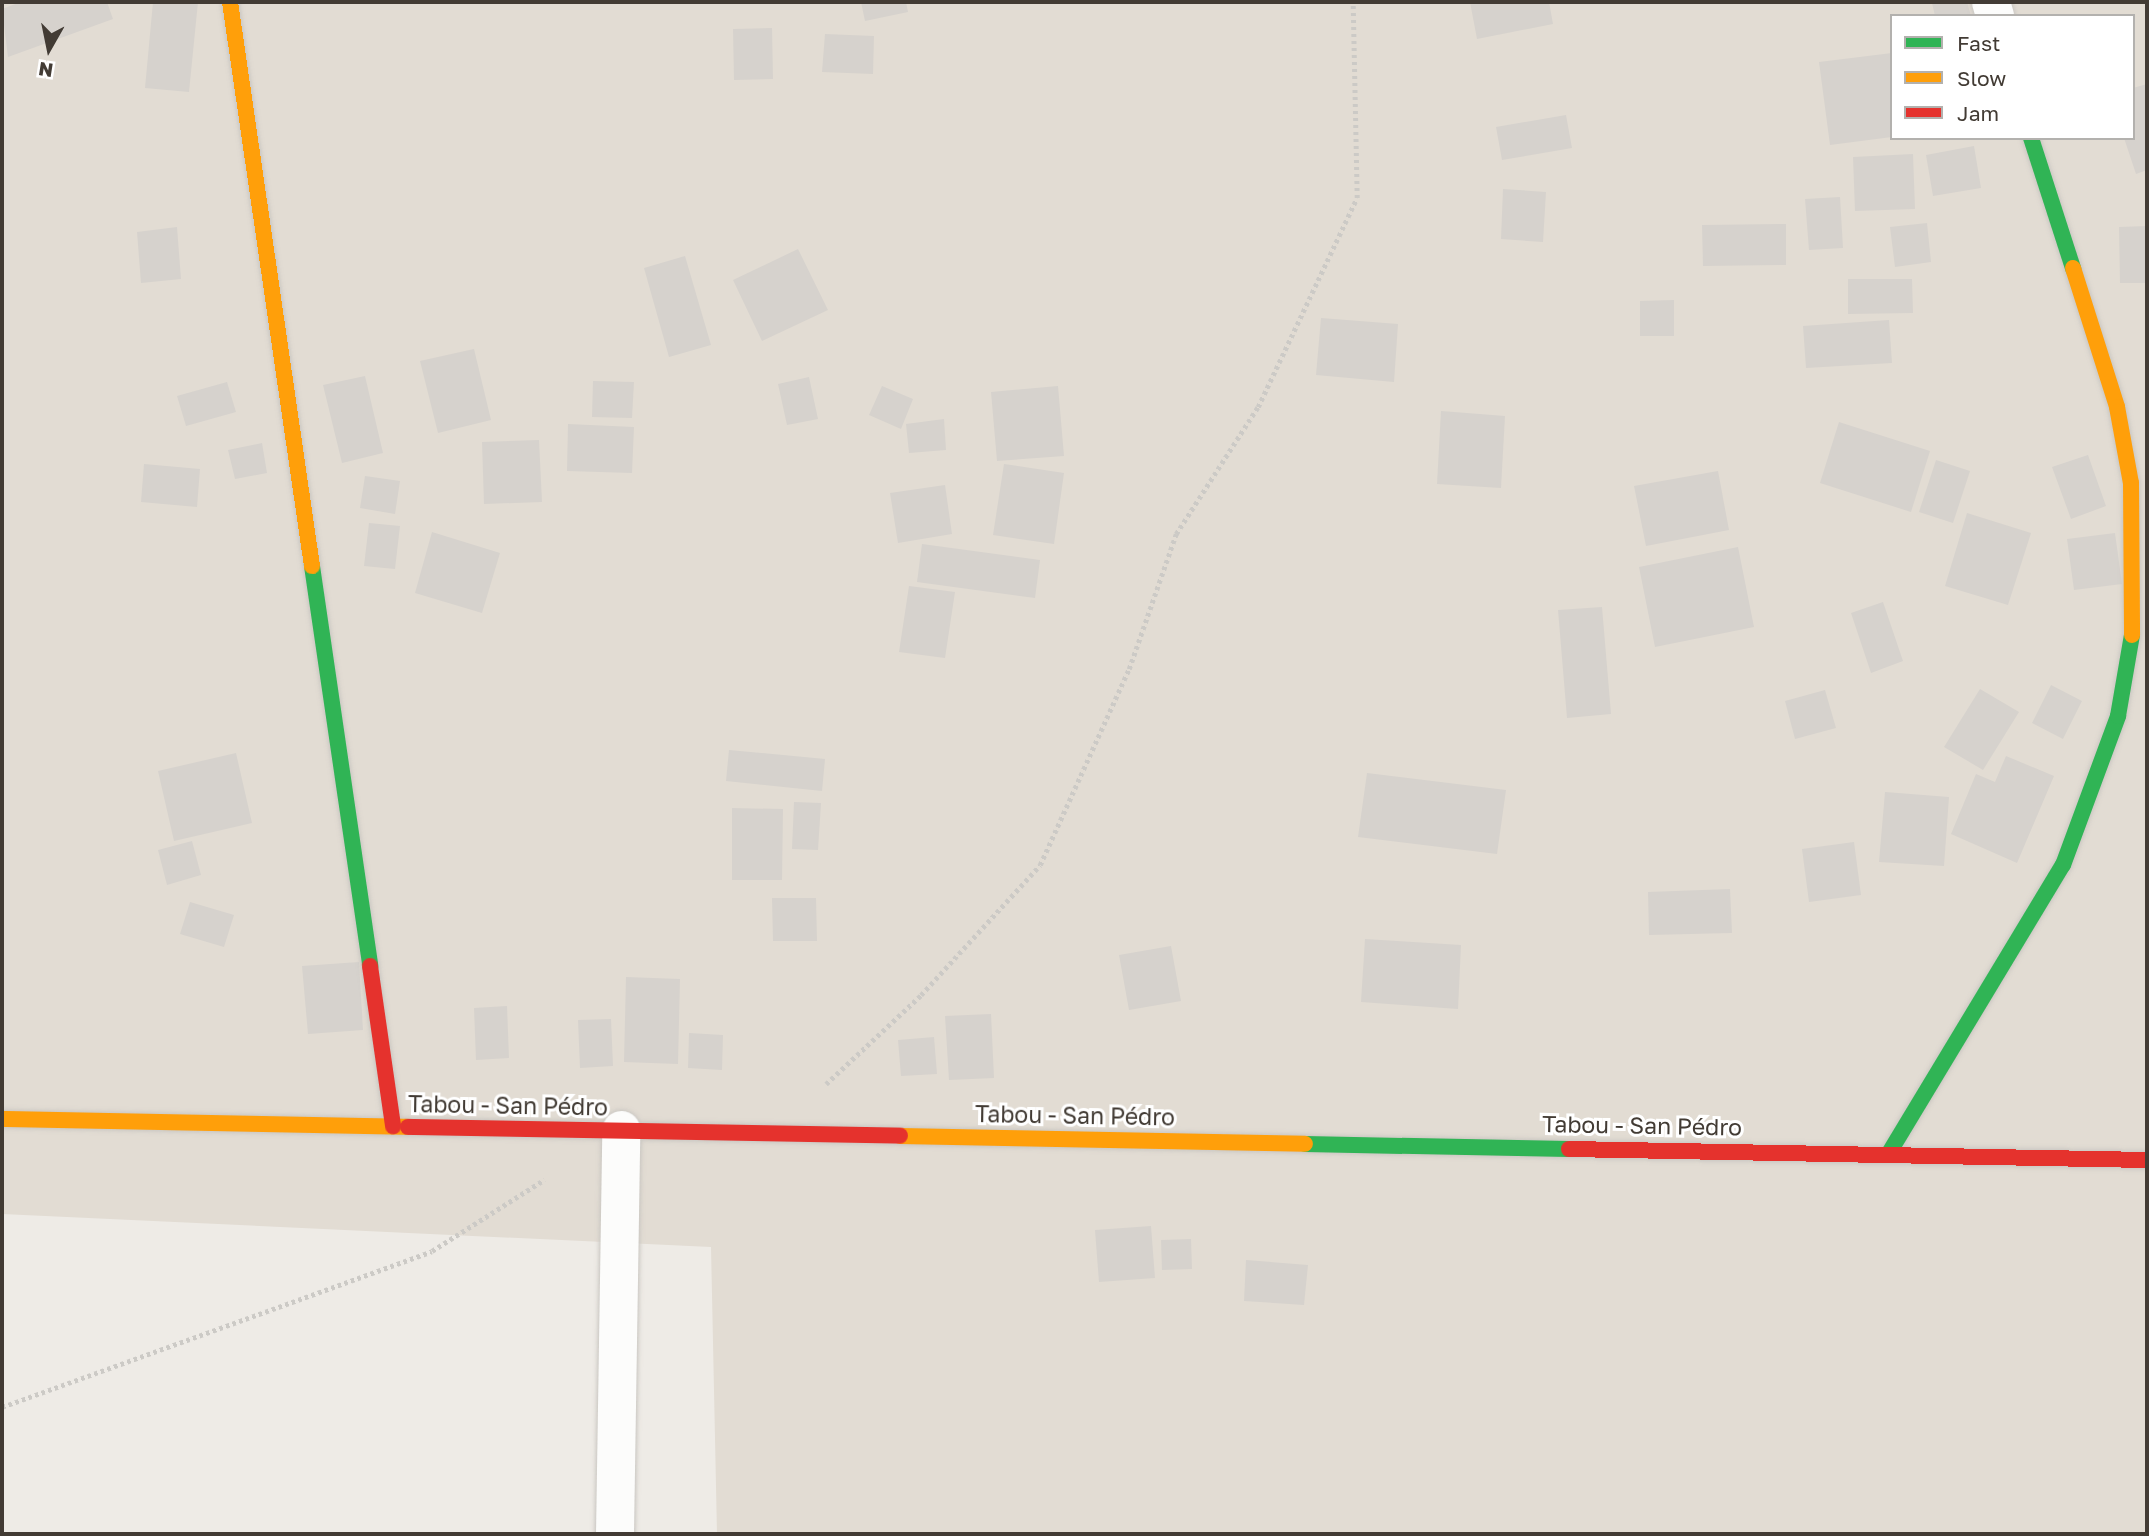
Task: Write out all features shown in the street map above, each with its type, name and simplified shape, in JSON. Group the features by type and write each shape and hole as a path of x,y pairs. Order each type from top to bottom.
{"street":[{"path":"230,2 393,1126"},
{"path":"1889,1153 2063,865 2118,716 2130,656 2136,604 2131,483 2117,407 2033,140"},
{"name":"Tabou - San Pédro","path":"2,1119 2147,1160"},
{"path":"615,1534 621,1130"}],"path":[{"path":"774,1133 921,995 1040,865 1124,682 1175,534 1258,407 1357,198 1353,2"},
{"path":"2,1407 432,1251 555,1173"}],"shaded area":[{"path":"2,2 2147,2 2147,1534 717,1534 711,1247 2,1214"}],"building":[{"path":"21,2 107,2 113,19 8,57 2,9"},
{"path":"153,2 198,2 189,92 145,88"},
{"path":"861,2 906,2 908,12 865,21"},
{"path":"1470,2 1549,2 1553,24 1477,39"},
{"path":"1967,2 1970,14 1935,14 1932,3"},
{"path":"772,28 773,79 734,80 733,29"},
{"path":"825,34 874,36 873,74 822,72"},
{"path":"1890,53 1890,137 1830,145 1819,62"},
{"path":"2147,84 2147,170 2136,174 2125,140 2135,140 2135,87"},
{"path":"1566,115 1572,148 1502,160 1496,127"},
{"path":"1974,146 1981,188 1933,196 1926,155"},
{"path":"1913,154 1915,209 1855,211 1853,157"},
{"path":"1503,189 1546,192 1543,242 1501,239"},
{"path":"1840,197 1843,248 1809,250 1805,199"},
{"path":"1927,223 1931,262 1895,267 1890,227"},
{"path":"1786,224 1786,265 1703,266 1702,225"},
{"path":"2147,226 2147,283 2120,283 2119,227"},
{"path":"177,227 181,279 141,283 137,232"},
{"path":"798,249 828,310 762,341 733,280"},
{"path":"685,256 711,345 669,357 644,268"},
{"path":"1848,279 1912,279 1913,313 1848,314"},
{"path":"1674,300 1674,336 1640,336 1640,301"},
{"path":"1321,318 1398,324 1394,382 1316,375"},
{"path":"1889,320 1892,363 1806,368 1803,326"},
{"path":"474,349 491,420 438,433 420,361"},
{"path":"365,376 383,453 342,463 323,385"},
{"path":"809,377 818,419 787,425 778,384"},
{"path":"593,381 634,382 632,418 592,417"},
{"path":"227,382 236,412 186,426 177,396"},
{"path":"882,386 913,399 901,429 869,415"},
{"path":"1058,386 1064,456 997,461 991,392"},
{"path":"1441,411 1505,416 1501,488 1437,484"},
{"path":"944,419 946,450 909,453 906,424"},
{"path":"1839,422 1930,451 1911,512 1820,483"},
{"path":"568,424 634,427 632,473 567,471"},
{"path":"539,440 542,502 484,504 482,442"},
{"path":"262,443 267,473 235,479 228,450"},
{"path":"2088,455 2106,506 2071,519 2052,467"},
{"path":"1936,460 1970,471 1953,523 1919,512"},
{"path":"144,464 200,469 197,507 141,502"},
{"path":"1004,464 1064,473 1054,544 993,535"},
{"path":"1718,471 1729,530 1646,546 1634,486"},
{"path":"365,476 400,481 395,514 360,508"},
{"path":"945,485 952,534 898,543 890,493"},
{"path":"1967,513 2031,533 2008,605 1945,586"},
{"path":"369,523 400,526 395,569 364,566"},
{"path":"432,532 500,553 482,613 415,593"},
{"path":"2115,533 2122,584 2074,590 2067,539"},
{"path":"922,544 1040,560 1035,598 917,582"},
{"path":"1738,547 1754,627 1655,647 1639,567"},
{"path":"909,586 955,592 945,658 899,652"},
{"path":"1883,602 1903,661 1871,673 1851,613"},
{"path":"1602,607 1611,714 1567,718 1558,610"},
{"path":"2051,685 2082,701 2063,739 2032,723"},
{"path":"1980,689 2019,712 1983,770 1944,747"},
{"path":"1825,690 1836,728 1795,739 1785,701"},
{"path":"729,750 825,759 822,791 726,781"},
{"path":"236,753 252,823 174,841 158,771"},
{"path":"2006,756 2054,776 2017,863 1951,834 1976,774 1995,782"},
{"path":"1367,773 1506,790 1497,854 1358,837"},
{"path":"1885,792 1949,797 1944,866 1879,862"},
{"path":"794,802 821,803 818,850 792,849"},
{"path":"732,808 783,809 782,880 732,880"},
{"path":"192,841 201,875 167,885 158,850"},
{"path":"1854,842 1861,895 1809,902 1802,849"},
{"path":"1730,889 1732,933 1649,935 1648,892"},
{"path":"772,898 816,898 817,941 773,941"},
{"path":"190,902 234,915 224,947 180,934"},
{"path":"1365,939 1461,945 1458,1009 1361,1002"},
{"path":"1171,946 1181,1001 1129,1010 1119,955"},
{"path":"359,962 363,1030 308,1034 302,966"},
{"path":"626,977 680,979 678,1064 624,1062"},
{"path":"507,1006 509,1058 476,1060 474,1008"},
{"path":"991,1014 994,1078 949,1080 945,1016"},
{"path":"611,1019 613,1066 580,1068 578,1020"},
{"path":"689,1033 723,1035 722,1070 688,1068"},
{"path":"934,1037 937,1074 901,1076 898,1040"},
{"path":"1151,1226 1155,1278 1099,1282 1095,1230"},
{"path":"1191,1239 1192,1269 1162,1270 1161,1240"},
{"path":"1246,1260 1308,1265 1304,1305 1244,1301"}],"traffic: fast":[{"path":"2032,140 2073,268"},
{"path":"312,566 370,966"},
{"path":"1889,1153 2063,865 2118,716 2132,635"},
{"path":"1305,1144 1569,1149"}],"traffic: slow":[{"path":"230,2 312,566"},
{"path":"2073,268 2117,407 2131,483 2132,635"},
{"path":"2,1119 408,1127"},
{"path":"900,1136 1305,1144"}],"traffic: jam":[{"path":"370,966 393,1126"},
{"path":"408,1127 900,1136"},
{"path":"1569,1149 2147,1160"}]}
